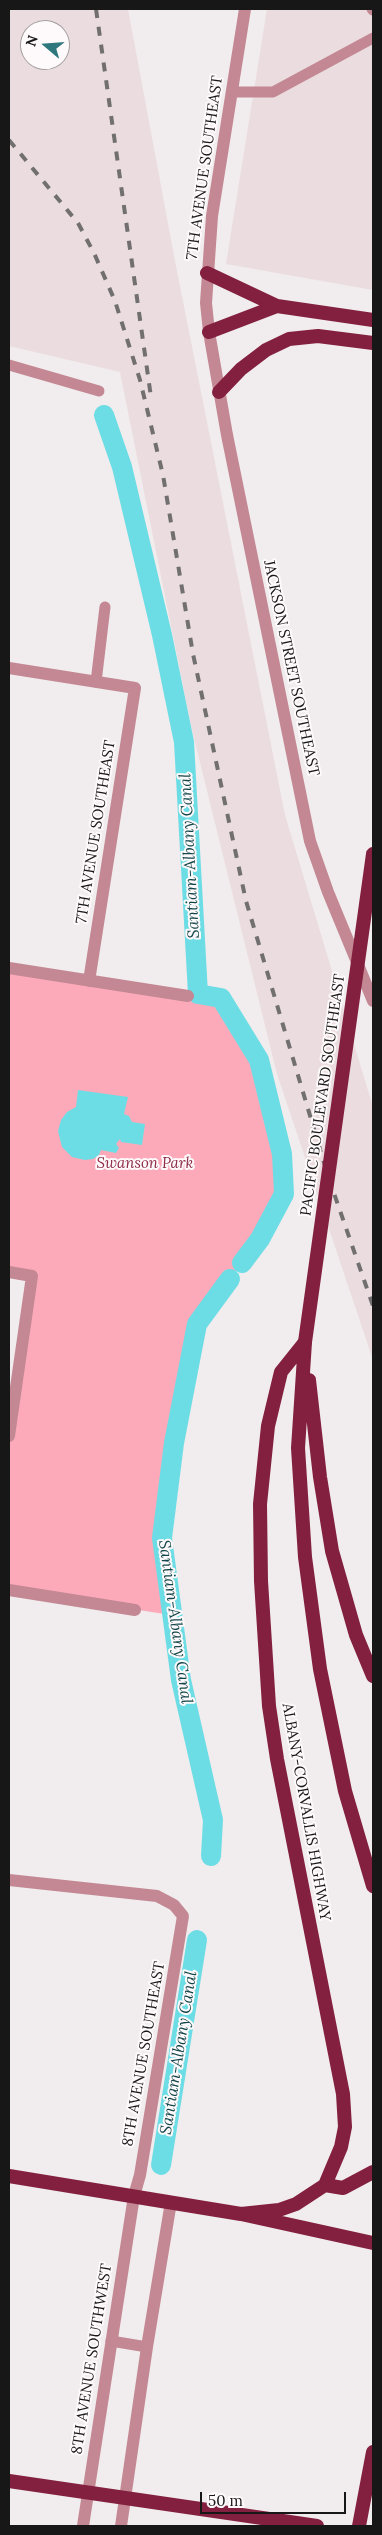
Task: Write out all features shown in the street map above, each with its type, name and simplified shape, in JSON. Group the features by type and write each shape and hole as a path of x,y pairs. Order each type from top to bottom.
{"highway":[{"path":"207,273 277,306 373,320"},
{"path":"209,332 277,306"},
{"path":"219,392 241,369 260,355 289,339 318,336 373,343"},
{"name":"PACIFIC BOULEVARD SOUTHEAST","path":"305,1342 373,854"},
{"path":"305,1342 320,1477 332,1551 356,1635 373,1676"},
{"path":"305,1342 298,1448 305,1558 322,1679 345,1791 373,1886"},
{"name":"ALBANY-CORVALLIS HIGHWAY","path":"305,1342 281,1372 268,1426 260,1504 261,1581 269,1706 277,1759 345,2111 341,2147 326,2185"},
{"path":"242,2214 279,2210 296,2204 326,2185 342,2188 373,2172"},
{"path":"9,2176 242,2214 373,2243"},
{"path":"359,2526 373,2452"},
{"path":"9,2481 126,2500 317,2526"}],"street":[{"name":"7TH AVENUE SOUTHEAST","path":"209,332 206,303 212,216 245,9"},
{"name":"JACKSON STREET SOUTHEAST","path":"209,332 219,392 310,841 328,892 373,1001"},
{"path":"9,668 96,682"},
{"name":"7TH AVENUE SOUTHEAST","path":"89,980 135,688 96,682"},
{"path":"9,968 188,996"},
{"path":"9,1272 32,1276 9,1436"},
{"path":"9,1590 135,1610"},
{"name":"8TH AVENUE SOUTHEAST","path":"9,1880 157,1896 174,1905 183,1916 140,2175 134,2196"},
{"name":"8TH AVENUE SOUTHWEST","path":"83,2526 134,2196"},
{"path":"122,2526 147,2348 171,2202"}],"lane":[{"path":"232,92 274,92 373,38"},
{"path":"9,365 99,391"},
{"path":"96,682 105,607"},
{"path":"111,2341 147,2348"}],"shaded area":[{"path":"9,9 128,9 175,261 285,815 373,1107 373,1360 277,1074 191,726 120,372 9,346"},
{"path":"267,9 373,9 373,290 226,264"}],"green space":[{"name":"Swanson Park","path":"9,966 221,998 259,1060 282,1154 284,1194 260,1239 197,1324 174,1443 162,1538 171,1615 9,1590 9,1436 32,1276 9,1272"}],"water":[{"path":"78,1090 128,1097 124,1114 129,1116 132,1122 145,1124 142,1145 121,1142 120,1139 116,1144 119,1148 116,1153 101,1150 99,1155 93,1159 85,1160 72,1157 62,1147 58,1131 61,1120 67,1112 76,1107"}],"waterway":[{"name":"Santiam-Albany Canal","path":"104,415 122,467 162,635 184,742 198,994 221,998 259,1060 282,1154 284,1194 260,1239 242,1263"},
{"name":"Santiam-Albany Canal","path":"211,1856 213,1820 181,1680 162,1538 174,1443 197,1324 230,1279"},
{"name":"Santiam-Albany Canal","path":"161,2165 197,1940"}],"railway":[{"path":"96,9 151,397"},
{"path":"9,140 78,223 94,253 115,301 140,380 163,475 193,654 246,901 328,1176 373,1306"}]}
